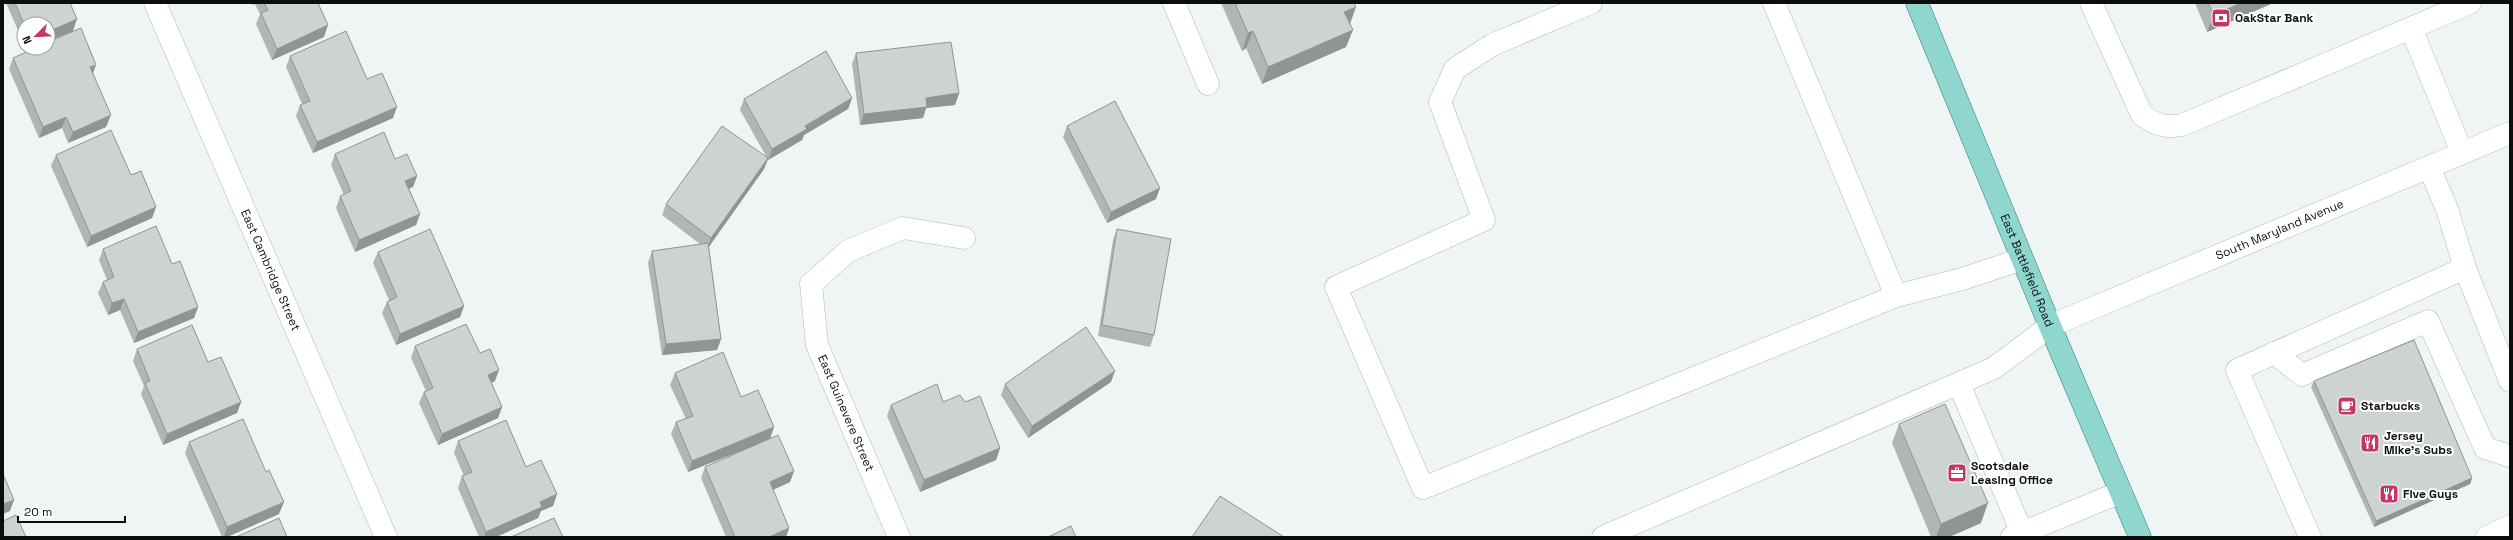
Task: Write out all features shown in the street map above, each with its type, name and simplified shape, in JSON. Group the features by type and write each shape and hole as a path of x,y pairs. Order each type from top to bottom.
{"main road":[{"name":"East Battlefield Road","path":"1917,3 2022,259 2140,537"}],"street":[{"name":"East Cambridge Street","path":"155,3 386,537"},
{"path":"1174,3 1208,84"},
{"path":"1591,3 1492,45 1455,69 1440,102 1484,220 1336,287 1424,488 1896,296 1962,279 2022,259"},
{"path":"1774,3 1896,296"},
{"path":"2091,3 2142,115 2154,124 2168,128 2182,125 2411,28 2446,8 2470,3"},
{"path":"2411,28 2462,153"},
{"name":"South Maryland Avenue","path":"1602,537 1994,368 2050,326 2510,133"},
{"path":"2429,167 2447,209 2465,268 2510,381"},
{"name":"East Guinevere Street","path":"899,537 817,345 811,284 848,251 903,228 964,238"},
{"path":"2310,537 2236,370 2465,268"},
{"path":"2274,353 2302,375 2428,321 2485,448 2510,456"},
{"path":"1959,384 2017,535 2121,492"},
{"path":"2487,537 2510,526"}],"building":[{"path":"15,3 70,3 77,19 56,28 56,16 21,16"},
{"path":"264,3 318,3 328,25 277,49 261,13 268,10"},
{"path":"1235,3 1354,3 1356,7 1344,12 1353,30 1268,67 1253,31 1248,33"},
{"path":"2208,3 2241,3 2214,15"},
{"path":"81,28 96,65 90,67 111,115 73,132 66,117 43,127 13,58 17,56 56,56 56,39"},
{"path":"346,31 367,79 382,73 397,107 317,142 300,105 310,101 290,56"},
{"path":"951,42 959,93 926,98 927,107 864,114 856,53"},
{"path":"826,51 852,98 805,126 807,129 772,149 744,99"},
{"path":"1115,101 1160,188 1111,212 1067,126"},
{"path":"722,126 768,158 711,238 666,204"},
{"path":"111,130 131,175 141,171 156,207 91,236 56,155"},
{"path":"384,132 395,159 407,154 417,176 405,181 420,214 359,240 340,196 351,191 335,154"},
{"path":"156,226 172,264 180,261 198,307 138,332 124,299 112,303 103,282 114,277 103,249"},
{"path":"430,229 464,306 400,334 387,302 397,297 378,252"},
{"path":"1117,229 1171,239 1154,335 1102,325"},
{"path":"708,243 721,339 666,344 652,251"},
{"path":"466,324 480,353 490,349 499,370 488,375 502,407 442,434 424,392 433,388 415,346"},
{"path":"192,325 208,362 221,357 241,402 167,434 145,383 150,381 137,349"},
{"path":"1086,327 1115,371 1032,426 1005,384"},
{"path":"2414,340 2472,478 2376,521 2314,381"},
{"path":"723,352 741,397 758,390 774,427 692,461 676,422 693,416 675,373"},
{"path":"937,384 943,402 960,395 965,402 980,396 1000,448 924,480 891,405"},
{"path":"1945,404 1988,503 1941,524 1899,424"},
{"path":"243,419 266,472 269,470 284,502 227,527 189,442"},
{"path":"506,420 526,467 541,460 557,494 540,502 542,507 486,532 462,476 472,472 458,441"},
{"path":"778,435 794,471 770,482 789,528 769,537 735,537 705,467"},
{"path":"3,474 14,500 3,504"},
{"path":"1220,496 1284,537 1192,537"},
{"path":"16,515 26,537 3,537 3,521"},
{"path":"279,518 287,537 236,537"},
{"path":"554,518 563,537 511,537"},
{"path":"1071,526 1076,537 1048,537"}],"place":[{"name":"OakStar Bank","path":"2221,18"},
{"name":"Starbucks","path":"2347,406"},
{"name":"Jersey Mike's Subs","path":"2370,443"},
{"name":"Scotsdale Leasing Office","path":"1957,473"},
{"name":"Five Guys","path":"2389,494"}]}
